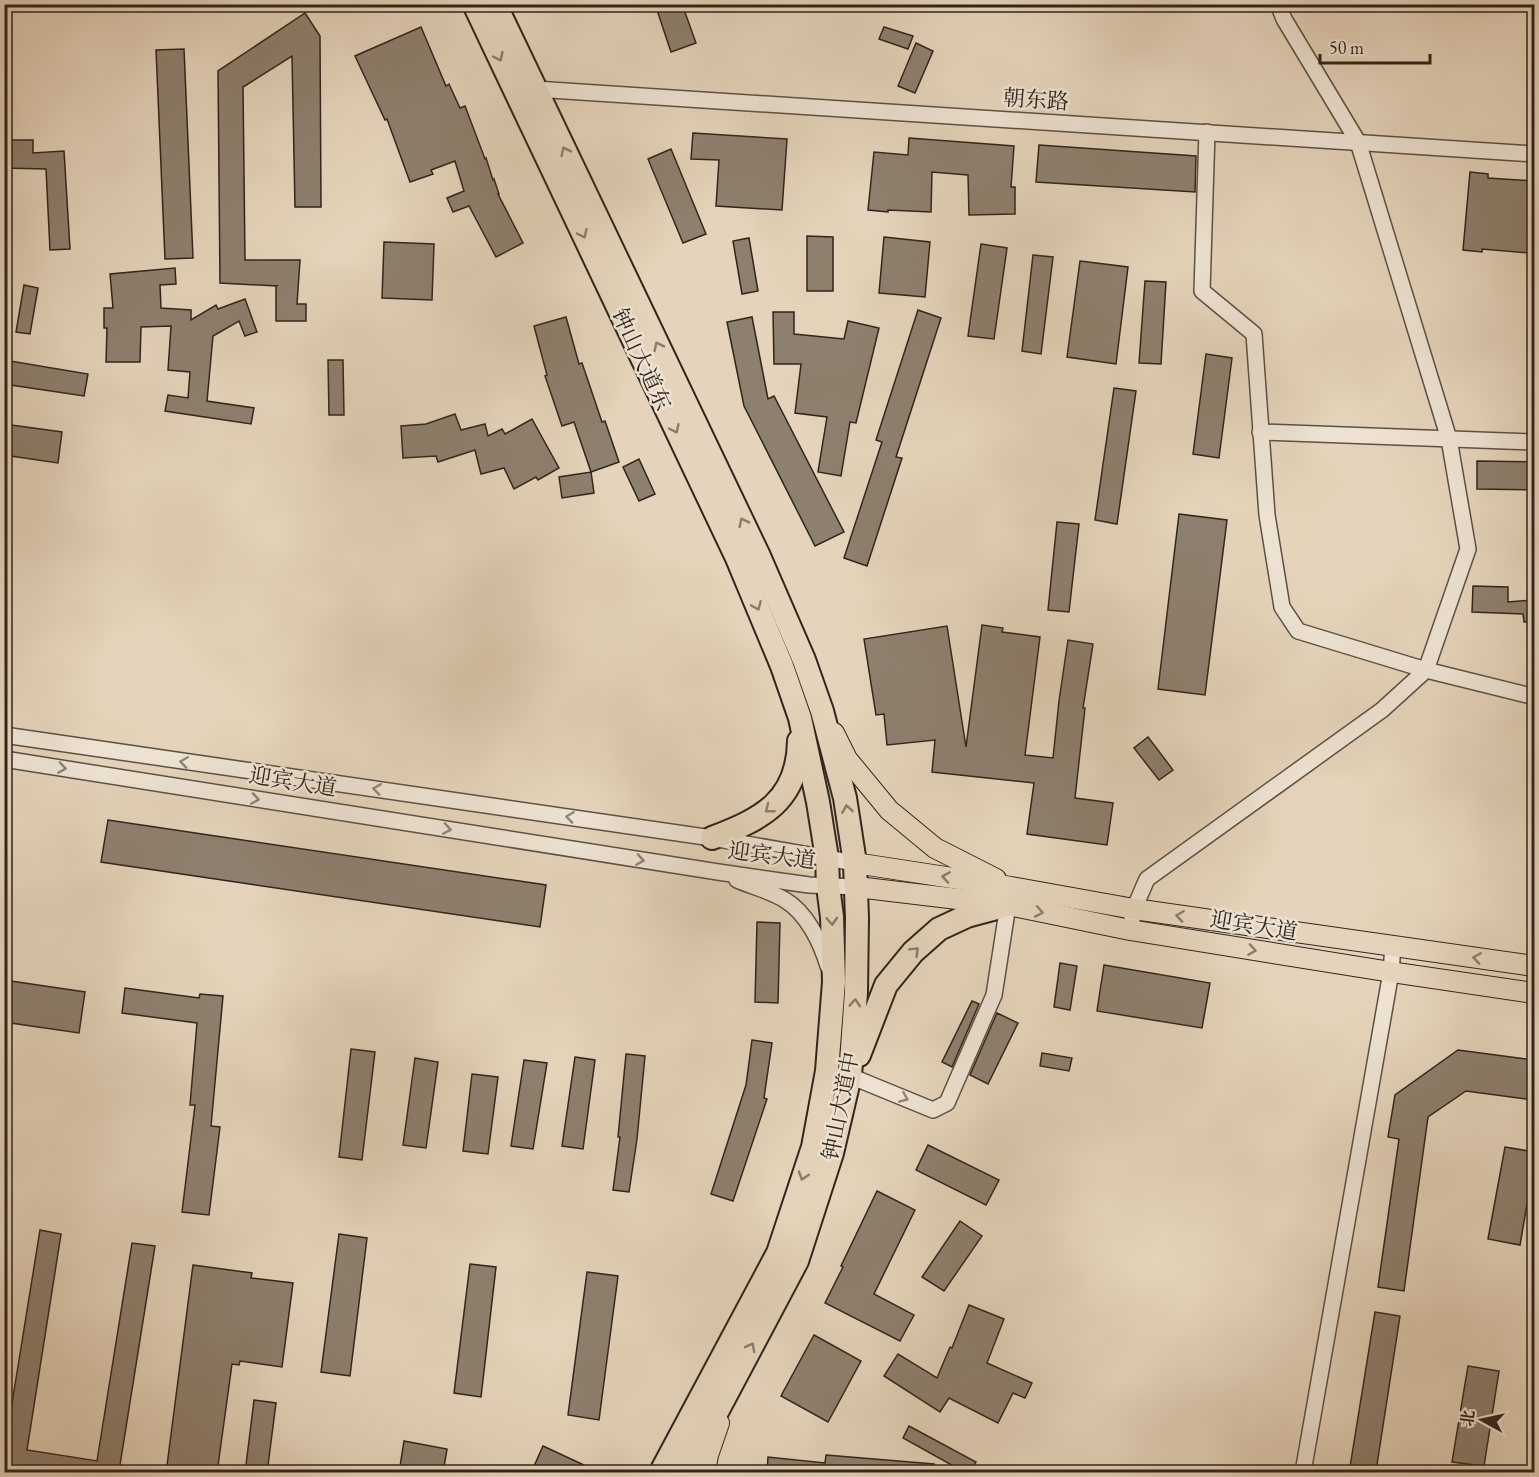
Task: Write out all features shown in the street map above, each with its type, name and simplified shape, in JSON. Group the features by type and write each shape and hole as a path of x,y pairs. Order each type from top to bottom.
{"highway":[{"name":"钟山大道东","path":"474,4 737,558 782,666 800,718"},
{"name":"钟山大道东","path":"495,4 758,554 804,660 822,711"},
{"name":"钟山大道中","path":"661,1473 797,1261 832,1153 850,1076 856,992 857,887 845,798 822,711"},
{"path":"712,838 741,827 767,812 780,800 794,777 799,755 800,718"},
{"name":"钟山大道中","path":"683,1473 778,1252 813,1147 827,1071 834,982 832,917 827,858 818,802 800,718"},
{"path":"850,1076 886,985 913,952 939,929 1010,896"}],"main road":[{"path":"822,711 847,759 889,810 935,848 1010,896"},
{"name":"迎宾大道","path":"855,862 1010,896 1130,930 1534,993"},
{"name":"迎宾大道","path":"857,887 1010,896 1134,909 1534,966"},
{"path":"705,1473 722,1380"}],"street":[{"path":"1130,930 1134,909 1147,879 1382,710 1426,670 1468,549 1449,439 1358,142 1284,20 1278,4"},
{"name":"朝东路","path":"535,88 1534,154"},
{"path":"1207,132 1202,291 1254,334 1267,514 1282,607 1299,631 1426,670 1534,695"},
{"path":"1260,432 1534,442"},
{"name":"迎宾大道","path":"4,735 712,838 855,862"},
{"name":"迎宾大道","path":"4,759 718,872 809,885 857,887"},
{"path":"718,872 785,900 793,906 806,920 821,945 834,982"},
{"path":"850,1076 933,1110 947,1103 994,995 1010,896"},
{"path":"1303,1473 1392,972 1393,946"}],"building":[{"path":"655,4 682,4 696,43 671,52"},
{"path":"305,13 320,36 321,207 295,207 292,56 243,87 245,260 300,260 297,304 306,304 306,321 276,321 277,286 220,283 218,71"},
{"path":"421,27 446,86 449,84 460,108 465,106 498,194 523,243 496,257 469,206 453,212 447,198 464,191 455,161 431,170 433,174 410,182 387,119 385,120 355,56"},
{"path":"884,27 913,36 908,49 879,39"},
{"path":"916,43 933,51 915,93 898,86"},
{"path":"184,49 193,258 165,259 156,50"},
{"path":"693,133 787,139 782,210 716,206 719,160 691,159"},
{"path":"909,138 1014,146 1011,187 1015,187 1015,214 969,215 968,175 932,172 931,212 868,210 874,152 908,155"},
{"path":"4,140 33,140 33,153 64,151 70,249 50,250 46,169 4,168"},
{"path":"1039,145 1196,156 1195,192 1036,182"},
{"path":"671,149 706,234 683,243 648,159"},
{"path":"1470,172 1488,174 1488,178 1534,181 1530,253 1482,249 1482,252 1463,250"},
{"path":"807,236 833,237 833,291 807,291"},
{"path":"884,237 930,242 925,297 879,293"},
{"path":"749,238 758,291 742,294 733,241"},
{"path":"384,242 434,244 432,300 382,298"},
{"path":"981,244 1007,248 994,339 968,336"},
{"path":"1033,255 1053,257 1041,354 1022,351"},
{"path":"1080,261 1128,267 1116,364 1067,357"},
{"path":"175,268 176,284 160,285 161,308 191,310 191,320 216,305 218,309 245,299 257,332 245,336 239,321 213,336 207,401 254,408 251,424 165,411 168,395 188,398 190,372 168,370 171,326 141,327 140,362 106,362 107,328 104,328 104,308 113,308 110,274"},
{"path":"1145,281 1166,282 1161,364 1139,363"},
{"path":"24,285 38,288 30,334 16,332"},
{"path":"918,310 941,318 896,457 902,458 867,566 844,558 882,442 876,440"},
{"path":"773,312 794,312 794,334 844,339 848,321 879,328 856,423 850,422 841,476 818,472 827,417 795,413 801,364 774,364"},
{"path":"566,317 579,364 582,363 602,422 605,421 619,462 591,472 574,422 562,426 545,376 547,375 534,326"},
{"path":"752,317 768,399 774,396 844,532 815,546 744,406 727,322"},
{"path":"1206,354 1232,358 1219,458 1193,454"},
{"path":"4,360 88,374 84,396 4,384"},
{"path":"328,360 343,360 344,415 329,415"},
{"path":"1114,388 1136,391 1117,524 1095,520"},
{"path":"455,414 461,430 485,424 488,436 502,429 505,434 532,419 559,468 538,480 536,477 514,489 504,468 481,474 475,450 438,462 436,456 403,458 401,426 426,424"},
{"path":"4,424 62,432 58,463 4,455"},
{"path":"639,459 655,494 639,501 623,467"},
{"path":"1477,461 1534,462 1534,490 1477,489"},
{"path":"591,472 594,493 562,498 559,477"},
{"path":"1179,514 1227,520 1205,695 1158,689"},
{"path":"1057,522 1079,524 1069,612 1048,610"},
{"path":"1473,586 1508,587 1508,602 1534,600 1534,621 1524,622 1523,614 1472,612"},
{"path":"982,625 1003,628 1002,632 1040,637 1025,755 1053,758 1068,640 1093,644 1083,708 1085,708 1075,798 1113,803 1107,845 1027,834 1034,783 932,772 935,740 887,745 884,714 876,715 864,639 947,626 966,747"},
{"path":"1148,737 1173,770 1159,780 1134,748"},
{"path":"108,820 546,885 540,927 101,862"},
{"path":"757,922 780,923 778,1003 755,1002"},
{"path":"1060,963 1077,966 1070,1010 1054,1007"},
{"path":"1104,965 1210,983 1202,1028 1097,1011"},
{"path":"4,980 85,992 79,1033 4,1022"},
{"path":"125,988 199,998 200,994 223,996 211,1126 220,1127 209,1215 182,1212 195,1105 190,1105 197,1023 122,1013"},
{"path":"972,1001 979,1004 952,1067 942,1062"},
{"path":"997,1013 1018,1023 988,1084 970,1075"},
{"path":"752,1040 772,1043 764,1098 767,1099 733,1201 711,1194 746,1085"},
{"path":"351,1049 375,1052 362,1160 339,1157"},
{"path":"1458,1050 1534,1060 1534,1100 1466,1091 1428,1117 1404,1291 1378,1287 1399,1139 1388,1137 1395,1095"},
{"path":"1042,1053 1072,1058 1069,1071 1040,1066"},
{"path":"626,1054 645,1056 629,1192 613,1190 620,1137 618,1137"},
{"path":"575,1057 595,1060 583,1149 562,1146"},
{"path":"415,1058 438,1062 426,1148 403,1145"},
{"path":"524,1060 547,1063 533,1149 511,1146"},
{"path":"472,1074 498,1077 488,1154 463,1151"},
{"path":"928,1145 999,1180 986,1205 916,1170"},
{"path":"1505,1147 1534,1152 1520,1245 1488,1239"},
{"path":"877,1191 915,1210 874,1294 914,1315 900,1341 825,1303"},
{"path":"960,1221 982,1236 944,1291 922,1277"},
{"path":"40,1230 61,1234 27,1450 97,1461 132,1243 155,1246 120,1465 125,1466 124,1473 23,1473 4,1469 4,1453"},
{"path":"339,1234 367,1238 350,1376 321,1372"},
{"path":"470,1264 496,1267 481,1397 454,1393"},
{"path":"193,1265 252,1273 251,1278 293,1283 282,1367 240,1361 239,1365 232,1364 217,1473 166,1473"},
{"path":"587,1272 618,1276 599,1420 568,1415"},
{"path":"969,1305 1004,1319 987,1363 1032,1383 1025,1398 1013,1393 998,1423 949,1398 940,1412 884,1376 898,1354 937,1378"},
{"path":"1375,1312 1400,1316 1376,1471 1350,1467"},
{"path":"814,1335 861,1361 828,1422 781,1396"},
{"path":"1468,1366 1499,1371 1484,1466 1452,1462"},
{"path":"254,1400 276,1403 267,1473 245,1473"},
{"path":"909,1426 976,1462 970,1473 966,1473 903,1438"},
{"path":"404,1441 447,1449 443,1473 399,1473"},
{"path":"543,1446 601,1473 531,1473"},
{"path":"826,1455 934,1464 934,1473 767,1473 768,1457 825,1463"}]}
